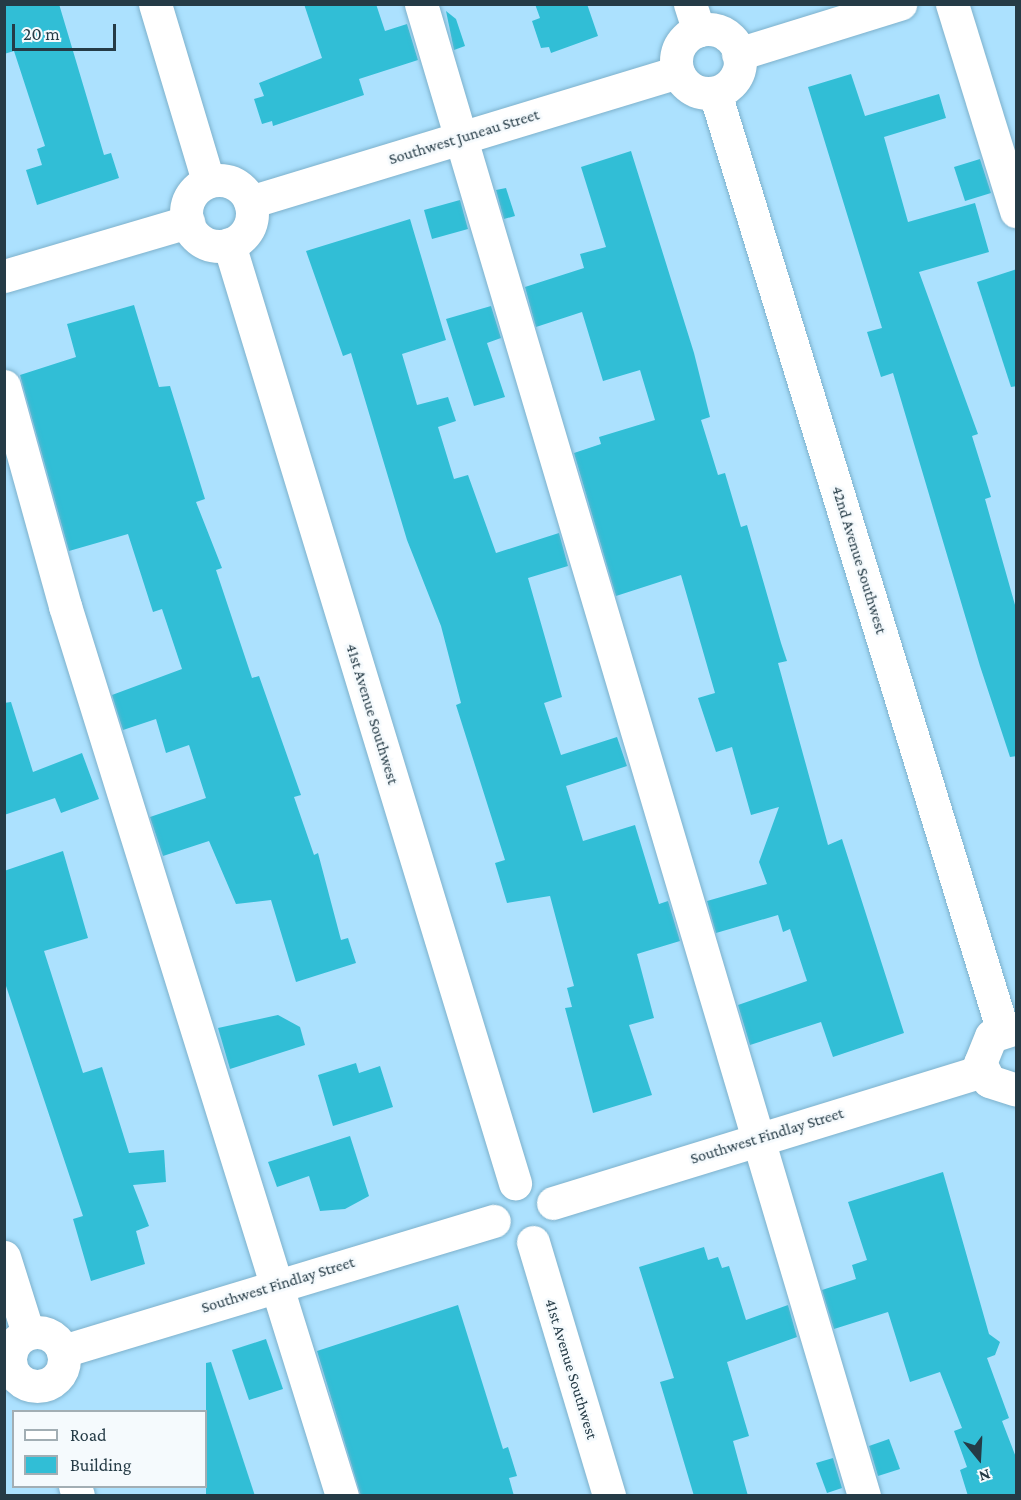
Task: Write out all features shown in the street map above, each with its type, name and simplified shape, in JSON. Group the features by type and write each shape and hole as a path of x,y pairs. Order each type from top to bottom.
{"street":[{"path":"155,4 208,181"},
{"path":"421,4 756,1139 864,1496"},
{"path":"738,54 900,4"},
{"path":"952,4 1003,136 1017,211"},
{"path":"694,18 724,34 738,54 735,79 715,93 696,92 678,72 680,45 694,18"},
{"name":"Southwest Juneau Street","path":"250,202 678,72"},
{"name":"42nd Avenue Southwest","path":"715,93 1009,1028"},
{"path":"208,181 233,182 250,202 250,226 229,244 201,241 188,222 189,200 208,181"},
{"path":"4,276 188,222"},
{"name":"41st Avenue Southwest","path":"229,244 515,1183"},
{"path":"4,386 65,606 342,1496"},
{"path":"1009,1028 984,1044 982,1071 997,1087 1017,1090"},
{"name":"Southwest Findlay Street","path":"553,1203 982,1071"},
{"path":"515,1183 535,1184 553,1203 552,1226 533,1242 507,1239 494,1221 498,1194 515,1183"},
{"name":"Southwest Findlay Street","path":"63,1351 276,1284 494,1221"},
{"name":"41st Avenue Southwest","path":"533,1242 609,1496"},
{"path":"4,1257 28,1333"},
{"path":"28,1333 46,1333 63,1351 61,1372 48,1398 23,1382 8,1367 14,1345 28,1333"}],"building":[{"path":"4,4 59,4 104,155 111,153 119,178 37,205 26,170 42,165 37,149 45,146 14,51 4,54"},
{"path":"304,4 376,4 385,31 407,24 418,60 359,79 364,95 273,126 272,121 262,124 254,99 264,96 259,83 322,58"},
{"path":"535,4 587,4 598,36 551,53 549,47 541,48 532,21 540,18"},
{"path":"446,11 456,19 465,46 454,50"},
{"path":"851,74 865,116 939,94 946,118 884,137 908,222 975,203 989,252 919,272 978,434 972,436 991,497 985,499 1017,612 1017,756 1010,757 980,666 893,373 881,377 867,332 882,328 808,87"},
{"path":"631,151 694,353 710,417 701,420 718,475 725,473 741,527 747,525 787,661 778,663 828,845 842,839 904,1033 833,1057 821,1022 750,1045 738,1005 807,981 790,929 783,932 778,915 716,933 707,901 767,884 759,862 779,807 751,815 732,747 716,752 698,698 715,693 681,575 616,596 574,453 601,444 599,437 655,420 640,370 603,381 582,312 536,327 525,287 584,268 580,254 606,247 581,167"},
{"path":"980,159 991,193 965,201 954,167"},
{"path":"506,188 515,216 504,219 496,190"},
{"path":"460,200 468,229 432,239 424,210"},
{"path":"410,219 446,340 402,354 417,405 448,397 456,421 438,427 454,479 468,475 496,553 559,533 568,566 528,578 562,697 544,703 561,755 617,737 627,766 566,786 583,841 635,825 659,904 668,901 680,941 637,954 654,1018 629,1025 652,1095 593,1113 565,1008 572,1007 567,988 574,986 550,896 507,903 495,863 505,860 456,705 461,703 441,626 407,540 351,353 343,356 306,251"},
{"path":"1017,269 1017,386 1011,387 977,282"},
{"path":"134,305 159,387 170,386 205,499 196,502 222,568 216,570 252,678 259,676 301,795 294,797 314,855 318,853 341,940 348,938 356,963 296,982 271,900 236,904 209,841 163,856 150,817 206,798 189,745 166,753 156,719 123,730 112,695 182,669 162,609 153,612 128,534 69,551 20,375 76,357 67,324"},
{"path":"491,306 501,338 487,343 505,397 474,406 446,319"},
{"path":"11,702 33,772 82,753 99,799 61,813 55,798 4,815 4,703"},
{"path":"63,851 88,938 44,951 83,1073 102,1067 129,1153 164,1150 166,1182 133,1185 149,1226 136,1231 145,1264 91,1281 73,1219 83,1216 4,980 4,871"},
{"path":"278,1015 300,1027 305,1045 230,1069 218,1028"},
{"path":"356,1063 359,1073 380,1066 393,1107 333,1126 318,1075"},
{"path":"350,1136 369,1196 345,1209 320,1211 309,1176 277,1187 268,1162"},
{"path":"943,1172 989,1334 1000,1342 995,1355 987,1358 1009,1418 1002,1421 1017,1460 1017,1496 968,1496 960,1470 967,1467 954,1431 962,1428 940,1372 910,1382 888,1312 834,1329 822,1290 856,1279 852,1265 867,1260 848,1202"},
{"path":"704,1247 708,1260 718,1257 722,1268 729,1266 746,1320 788,1305 797,1337 727,1362 749,1436 733,1441 748,1496 694,1496 660,1382 674,1378 639,1267"},
{"path":"458,1305 503,1449 508,1447 517,1476 509,1478 514,1496 361,1496 317,1351"},
{"path":"266,1339 283,1389 249,1400 232,1350"},
{"path":"211,1362 255,1496 206,1496 206,1363"},
{"path":"889,1439 900,1469 878,1476 869,1446"},
{"path":"833,1458 842,1488 827,1493 816,1463"}]}
